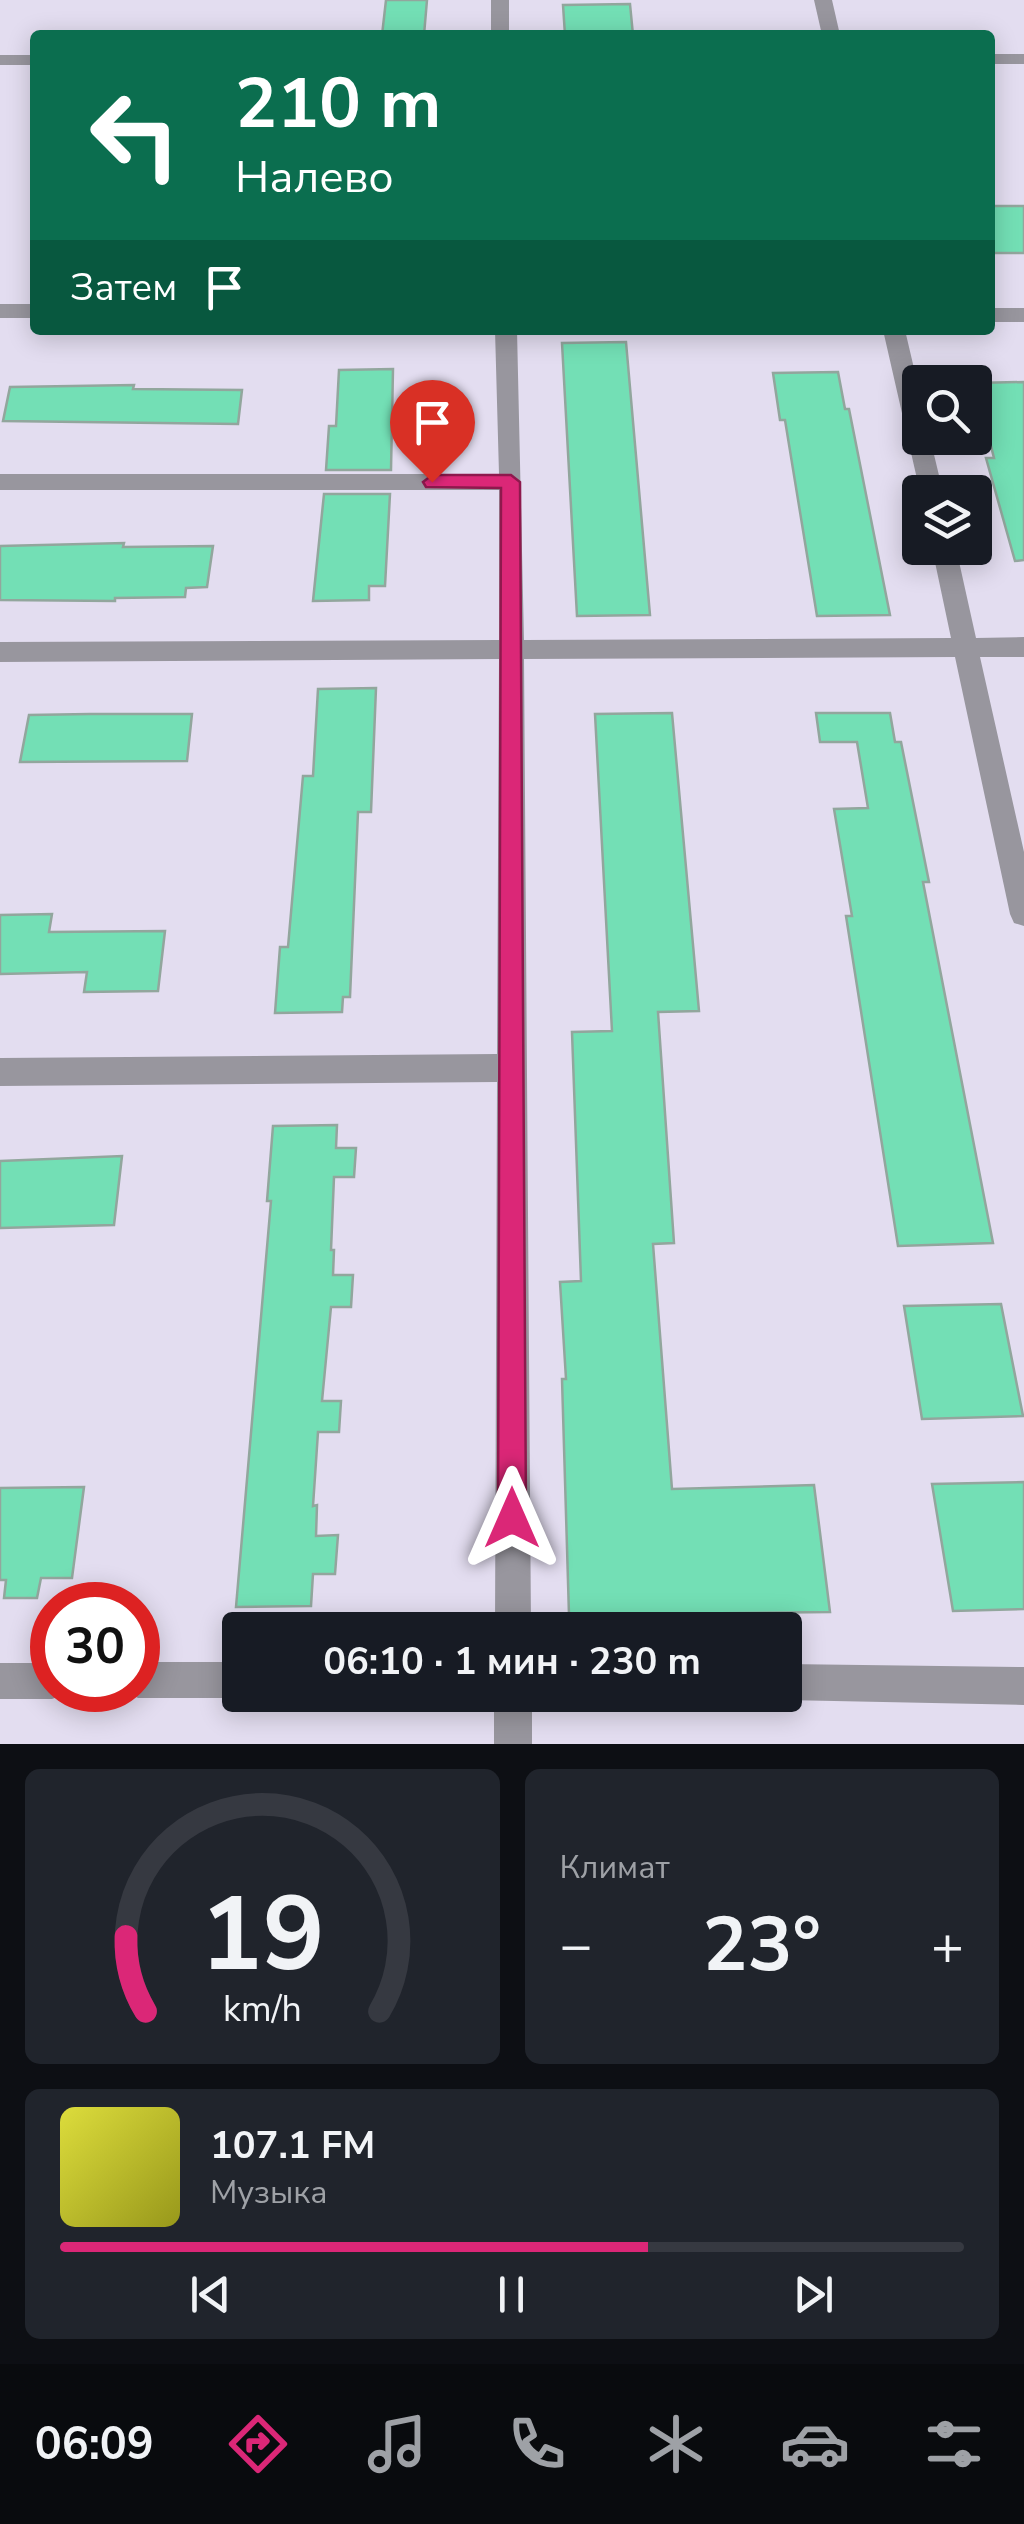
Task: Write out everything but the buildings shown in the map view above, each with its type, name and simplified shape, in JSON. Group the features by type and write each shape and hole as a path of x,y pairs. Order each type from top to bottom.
{"street":[{"path":"500,0 500,30"},
{"path":"824,0 830,30"},
{"path":"995,59 1024,59"},
{"path":"0,60 30,60"},
{"path":"0,311 30,311"},
{"path":"995,315 1024,315"},
{"path":"506,335 511,482 513,1612"},
{"path":"895,335 928,475"},
{"path":"0,482 511,482"},
{"path":"948,565 1024,914"},
{"path":"0,652 1024,647"},
{"path":"0,1072 510,1068"},
{"path":"160,1680 222,1680"},
{"path":"0,1681 30,1681"},
{"path":"802,1682 1024,1686"},
{"path":"513,1712 513,1744"}],"route":[{"path":"432,482 511,482 512,1518"}]}
